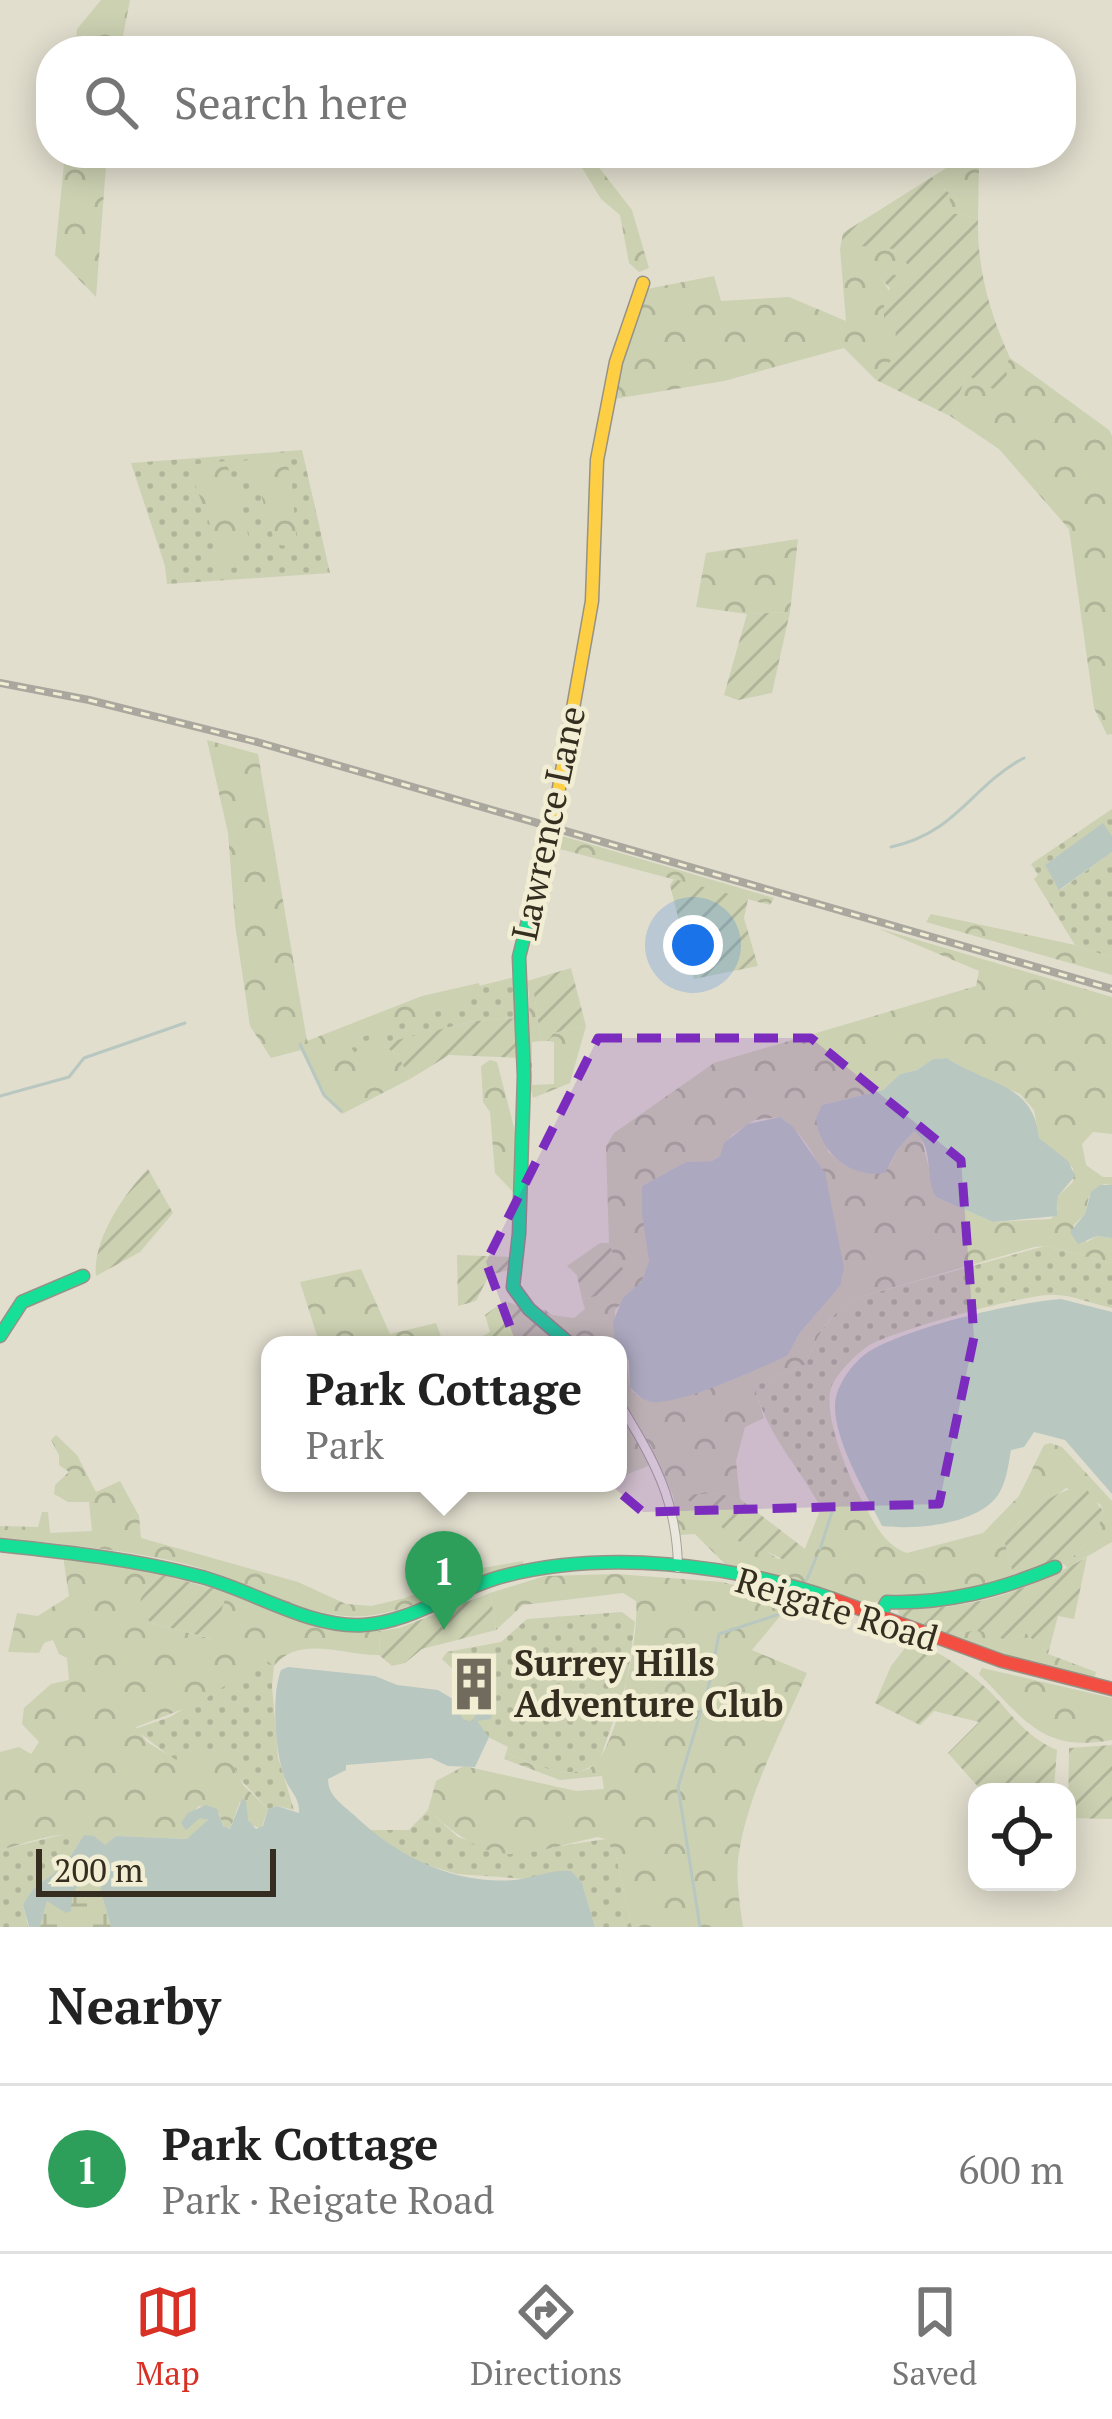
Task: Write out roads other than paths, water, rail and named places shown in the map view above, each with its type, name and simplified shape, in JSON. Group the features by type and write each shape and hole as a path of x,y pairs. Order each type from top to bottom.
{"street":[{"name":"Lawrence Lane","path":"562,1336 513,1287 524,1076 519,957 554,816 590,622 597,460 616,362 643,283"},
{"path":"0,1336 17,1303 83,1276"},
{"path":"627,1417 666,1485 678,1568"},
{"name":"Reigate Road","path":"0,1545 111,1556 174,1570 224,1582 340,1624 366,1625 501,1577 542,1568 678,1568 752,1577 999,1660 1112,1689"},
{"path":"879,1616 887,1602 920,1605 955,1600 997,1590 1055,1567"}],"waterway":[{"path":"891,847 932,831 1024,758"},
{"path":"0,1096 69,1077 84,1058 185,1023"},
{"path":"300,1044 324,1095 341,1111"},
{"path":"820,1549 833,1509"},
{"path":"805,1584 816,1558"},
{"path":"700,1927 678,1787 719,1634 792,1610 797,1601"}],"railway":[{"path":"0,683 257,742 1112,989"}],"place":[{"name":"Park Cottage","path":"444,1630"},
{"name":"Surrey Hills Adventure Club","path":"474,1684"}]}
